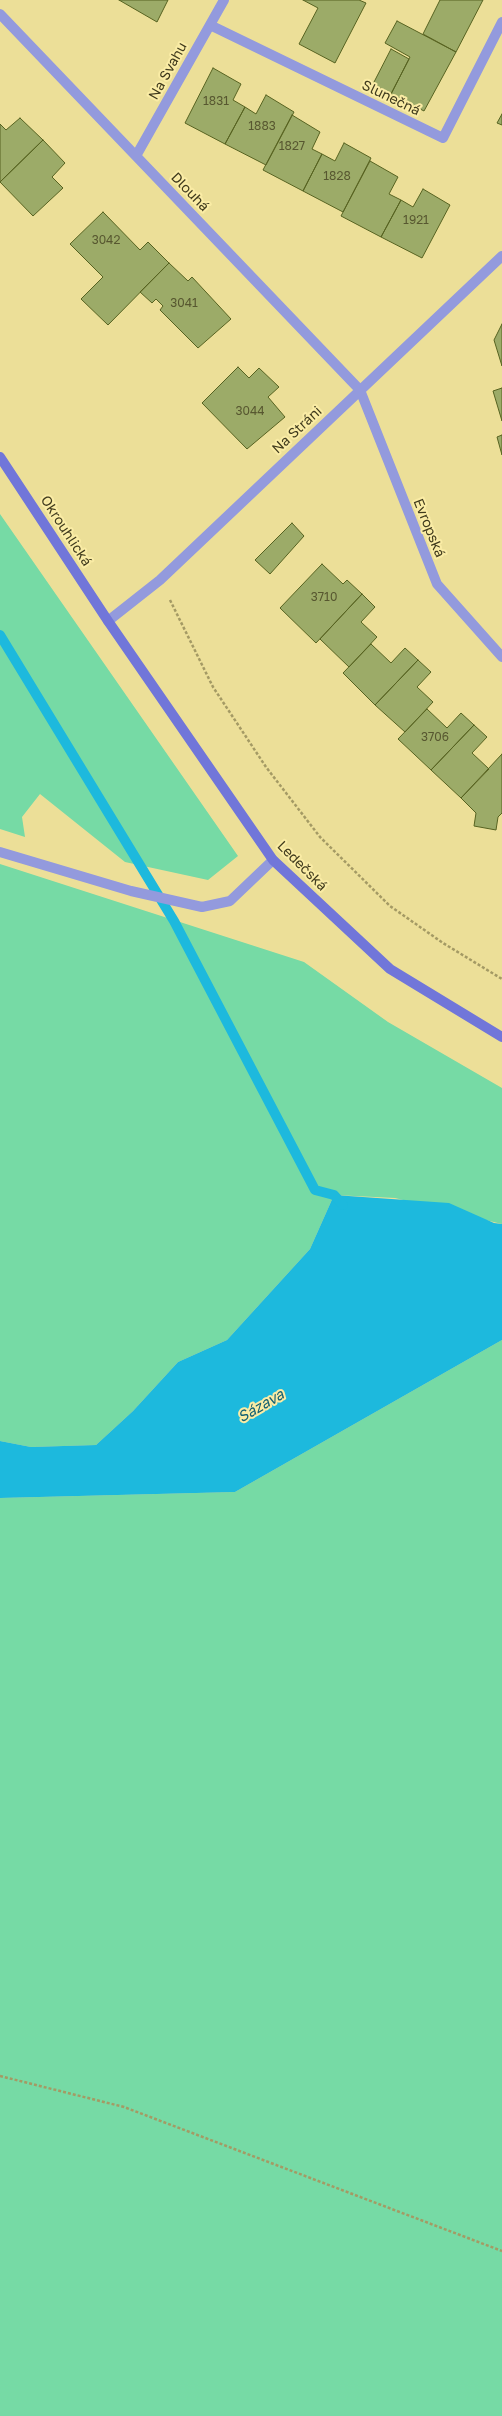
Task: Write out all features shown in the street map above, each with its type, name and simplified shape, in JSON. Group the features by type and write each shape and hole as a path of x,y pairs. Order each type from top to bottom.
{"main road":[{"name":"Okrouhlická","path":"0,457 108,621"},
{"name":"Ledečská","path":"108,621 273,860 390,968 502,1038"}],"street":[{"name":"Na Svahu","path":"136,156 224,0"},
{"name":"Dlouhá","path":"0,14 360,390"},
{"name":"Slunečná","path":"210,25 443,138 502,22"},
{"name":"Na Stráni","path":"108,621 160,580 502,256"},
{"name":"Evropská","path":"360,390 437,584 502,657"},
{"path":"0,852 131,891 202,907 230,901 273,860"}],"path":[{"path":"160,580 213,687 266,767 320,837 390,906 443,943 502,979"},
{"path":"0,2076 124,2107 502,2251"}],"green space":[{"path":"0,514 238,856 208,880 125,862 40,794 22,817 25,837 0,829"},
{"path":"0,864 304,962 388,1022 502,1088 502,1224 395,1198 334,1195 310,1249 227,1340 178,1362 133,1411 96,1445 31,1447 0,1441"},
{"path":"502,1340 502,2416 0,2416 0,1498 235,1492"}],"water":[{"name":"Sázava","path":"334,1195 449,1203 494,1223 502,1224 502,1340 235,1492 0,1498 0,1441 31,1447 96,1445 133,1411 178,1362 227,1340 310,1249"}],"building":[{"path":"119,0 168,0 157,22"},
{"path":"303,0 359,0 366,3 335,63 299,44 318,8"},
{"path":"440,0 483,0 456,52 423,34"},
{"path":"397,21 456,52 424,111 391,94 410,57 385,43"},
{"path":"391,49 409,59 391,94 373,84"},
{"path":"213,68 241,84 233,100 245,107 225,144 185,123"},
{"path":"266,95 294,112 266,165 225,144 245,107 256,114"},
{"path":"502,114 502,125 497,123"},
{"path":"292,115 320,132 312,149 322,154 303,191 263,170"},
{"path":"20,118 43,140 0,182 0,124 6,130"},
{"path":"43,140 65,163 52,177 63,188 33,216 0,182"},
{"path":"344,143 371,158 343,212 303,191 322,154 335,161"},
{"path":"370,161 398,177 389,194 401,200 381,237 341,216"},
{"path":"423,189 450,205 422,258 381,237 401,200 413,207"},
{"path":"103,212 140,250 148,242 169,263 108,325 81,299 103,277 70,244"},
{"path":"169,263 188,281 192,277 231,319 198,348 160,310 163,306 156,299 152,303 140,292"},
{"path":"502,324 502,366 494,340"},
{"path":"238,367 249,378 259,368 279,387 268,397 285,417 247,449 202,403"},
{"path":"502,388 502,421 493,391"},
{"path":"502,435 502,455 497,437"},
{"path":"292,523 304,536 270,574 255,560"},
{"path":"322,564 343,584 347,580 362,594 316,643 280,608"},
{"path":"362,594 375,607 361,622 377,637 349,667 320,639"},
{"path":"371,644 391,663 405,648 418,660 375,705 343,673"},
{"path":"418,660 431,672 417,687 433,702 405,732 375,705"},
{"path":"427,709 447,728 461,713 474,725 431,770 398,739"},
{"path":"474,725 487,737 472,753 489,769 461,798 431,770"},
{"path":"502,754 502,813 498,817 496,830 474,826 476,813 461,798"}],"waterway":[{"path":"0,635 174,921 315,1190 334,1195 343,1205"}]}
